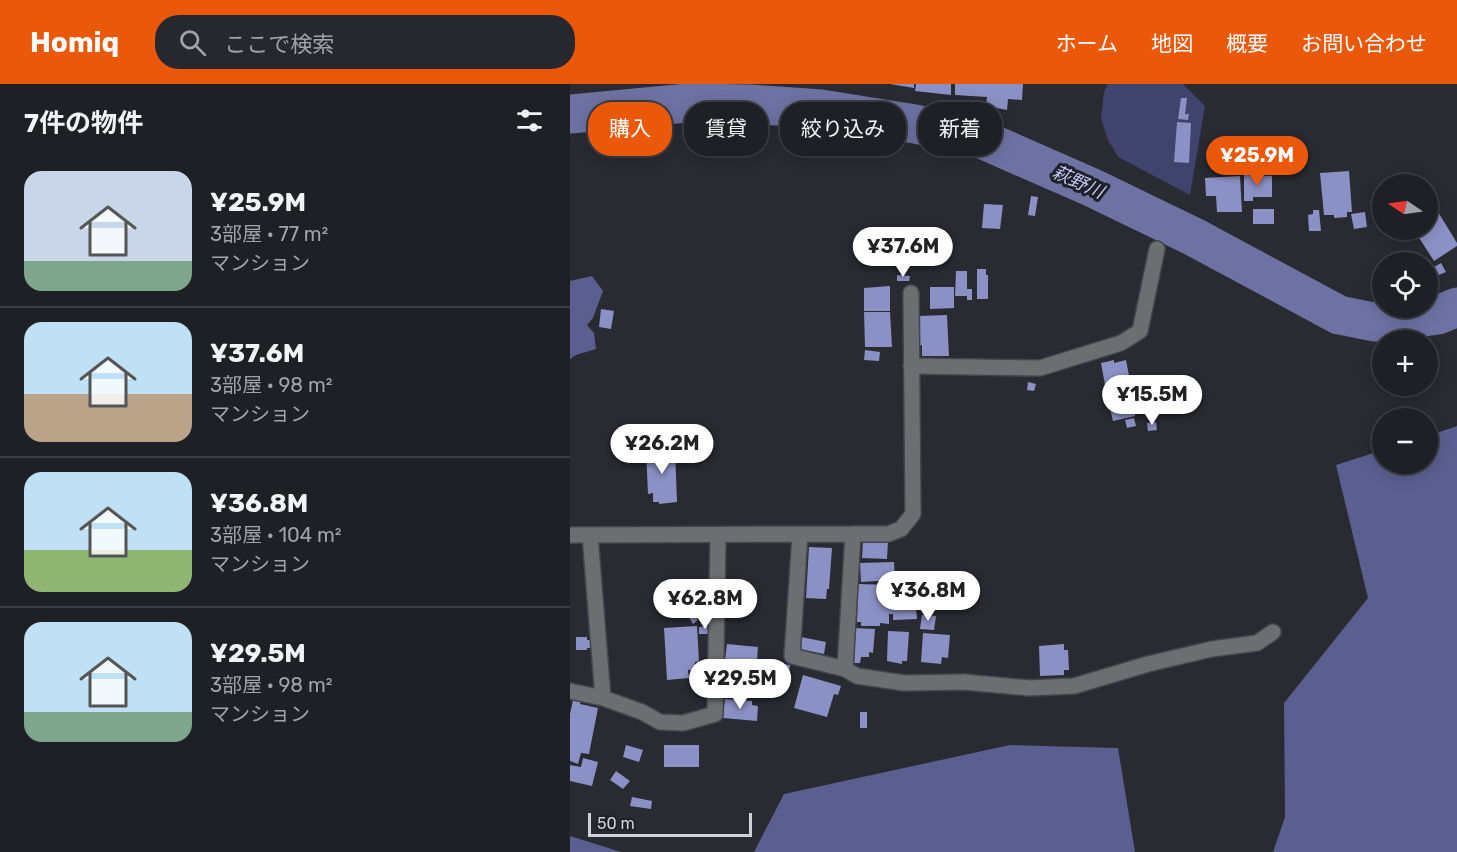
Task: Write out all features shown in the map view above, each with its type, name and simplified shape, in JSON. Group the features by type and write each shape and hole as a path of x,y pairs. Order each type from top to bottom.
{"street":[{"path":"911,366 1040,368 1121,343 1140,331 1157,249"},
{"path":"570,535 888,534 902,529 913,514 910,293"},
{"path":"844,669 853,534"},
{"path":"590,535 603,698"},
{"path":"800,535 791,659 844,669 857,676 904,683 964,682 1029,688 1074,686 1148,664 1212,649 1257,643 1273,632"},
{"path":"570,691 603,698 642,712 660,722 683,723 715,714 718,536"}],"shaded area":[{"path":"1108,84 1183,84 1205,106 1190,195 1118,157 1108,140 1101,118 1104,92"},
{"path":"592,276 603,291 593,318 587,325 594,333 596,349 570,359 570,281"},
{"path":"1457,426 1457,852 1273,852 1285,817 1284,703 1368,598 1336,465 1372,454 1372,474 1438,474 1438,433"},
{"path":"1010,745 1118,748 1135,852 754,852 784,794"},
{"path":"570,836 621,852 570,852"}],"building":[{"path":"890,84 914,84 914,88"},
{"path":"916,84 951,84 951,95 915,91"},
{"path":"955,84 1023,84 1022,100 1008,99 1007,110 1002,109 1002,102 986,102 987,97 955,95"},
{"path":"1181,98 1187,98 1185,114 1189,114 1188,120 1178,119"},
{"path":"1177,122 1191,123 1189,163 1174,162"},
{"path":"1349,171 1352,212 1347,212 1347,217 1334,218 1334,215 1324,215 1320,173"},
{"path":"1244,175 1272,176 1272,197 1253,197 1253,201 1244,201"},
{"path":"1240,176 1242,212 1217,212 1216,196 1206,196 1205,178"},
{"path":"1031,196 1038,197 1035,216 1028,215"},
{"path":"984,204 1003,205 1000,229 982,228"},
{"path":"1253,209 1274,209 1274,224 1253,224"},
{"path":"1313,210 1319,210 1321,231 1309,231 1308,215 1313,214"},
{"path":"1365,212 1367,227 1354,229 1351,214"},
{"path":"1438,212 1457,246 1438,258 1438,252 1428,252 1420,240 1438,240"},
{"path":"1441,263 1446,272 1439,275 1438,265"},
{"path":"977,269 986,269 988,299 977,299"},
{"path":"956,271 967,271 967,289 972,289 972,300 967,300 967,296 955,296"},
{"path":"897,275 910,276 909,281 897,281"},
{"path":"890,286 890,311 864,311 864,288"},
{"path":"930,287 954,287 954,308 930,309"},
{"path":"601,309 614,311 611,329 599,327"},
{"path":"864,312 890,312 892,347 865,347"},
{"path":"947,315 949,356 922,356 922,345 918,346 917,316"},
{"path":"865,350 880,352 879,361 864,360"},
{"path":"1114,360 1114,363 1126,360 1133,396 1115,400 1107,396 1101,363"},
{"path":"1028,382 1036,384 1034,391 1027,390"},
{"path":"1131,399 1135,416 1113,421 1109,404"},
{"path":"1134,418 1136,426 1127,428 1125,420"},
{"path":"1156,422 1157,430 1148,431 1147,423"},
{"path":"645,425 662,425 662,433 645,432"},
{"path":"645,438 662,438 662,443 645,443"},
{"path":"675,449 677,502 659,504 659,502 653,502 653,493 648,494 646,450"},
{"path":"863,540 888,541 887,559 862,558"},
{"path":"809,547 832,548 829,589 827,589 826,599 806,598"},
{"path":"894,562 895,580 861,582 860,563"},
{"path":"858,584 894,585 893,609 916,608 917,619 893,620 893,614 889,614 889,624 861,626 861,622 857,622"},
{"path":"697,597 699,599 706,597 710,606 708,607 712,612 710,620 706,623 689,604"},
{"path":"690,607 698,620 693,624 685,611"},
{"path":"922,615 936,616 934,630 920,629"},
{"path":"697,626 699,661 695,662 695,670 709,669 709,680 693,680 692,670 688,670 689,678 667,680 664,628"},
{"path":"711,626 711,634 699,634 699,627"},
{"path":"854,628 875,629 873,653 869,652 869,657 861,657 860,663 852,663"},
{"path":"888,631 909,632 907,661 902,661 902,664 887,661"},
{"path":"923,633 950,635 948,658 942,657 941,664 921,662"},
{"path":"576,637 587,637 587,640 590,640 590,648 576,650"},
{"path":"801,637 826,642 824,654 799,649"},
{"path":"727,644 758,647 757,660 765,660 763,681 755,680 755,685 742,683 741,688 729,687 730,678 727,678 729,660 725,660"},
{"path":"1064,644 1064,650 1068,650 1069,670 1064,670 1064,675 1040,676 1039,646"},
{"path":"783,664 790,665 788,679 781,678"},
{"path":"803,675 841,686 838,695 834,694 827,717 794,708"},
{"path":"725,699 752,701 752,705 758,706 757,721 723,718"},
{"path":"573,700 598,708 589,754 581,753 578,764 570,761 570,714"},
{"path":"860,712 867,712 867,728 860,728"},
{"path":"626,745 643,750 639,762 623,757"},
{"path":"664,745 699,745 699,767 664,767"},
{"path":"583,758 598,762 592,786 570,781 570,765 581,767"},
{"path":"616,771 630,781 623,789 610,780"},
{"path":"632,797 652,801 651,809 630,806"}],"waterway":[{"name":"萩野川","path":"570,114 687,103 750,104 821,109 915,124 979,138 1093,188 1194,237 1339,315 1374,322 1395,321 1438,315 1457,307"}]}
